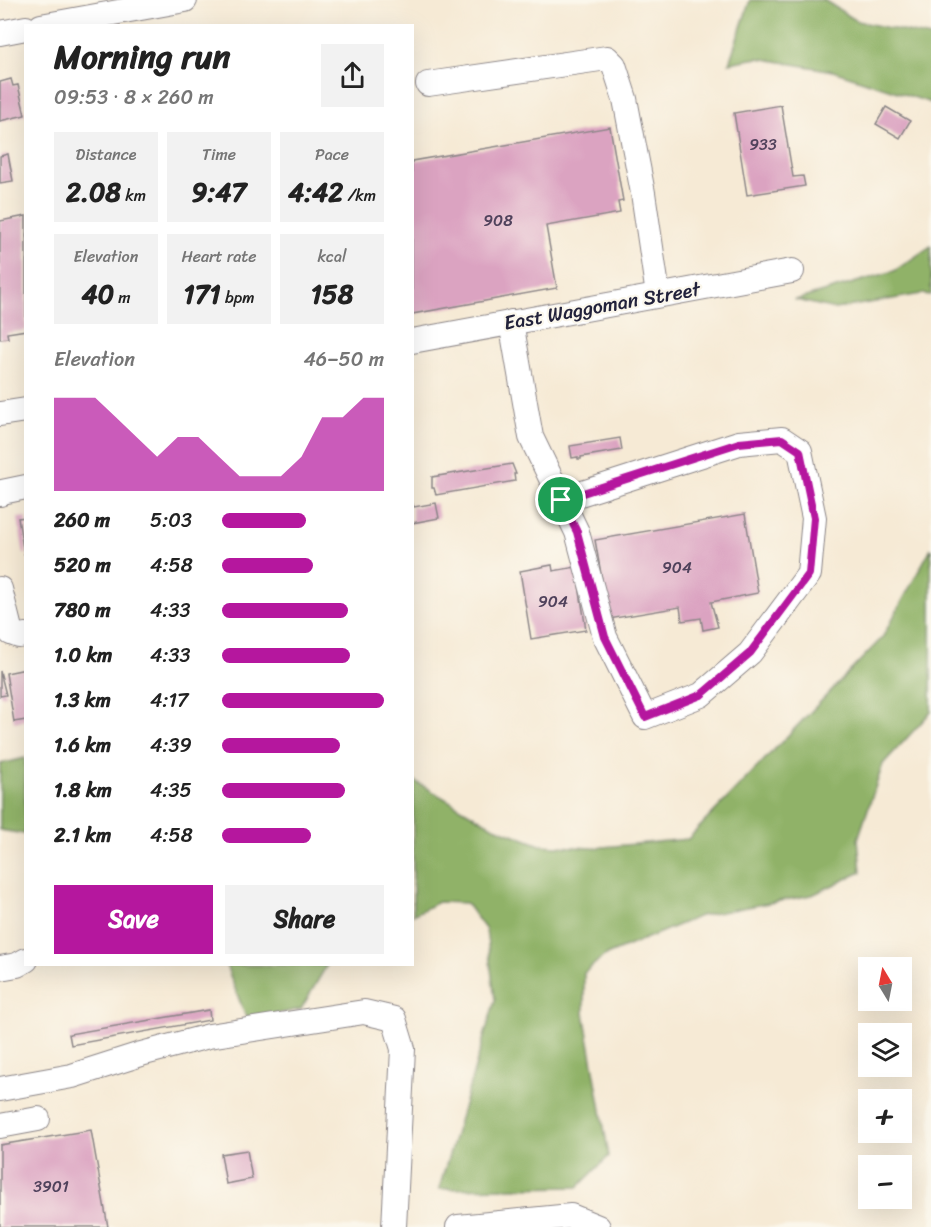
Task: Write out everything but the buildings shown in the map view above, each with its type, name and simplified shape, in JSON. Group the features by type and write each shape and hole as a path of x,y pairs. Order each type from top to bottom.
{"street":[{"path":"52,24 185,0"},
{"path":"0,33 24,28"},
{"path":"428,84 607,58 614,65 625,99 643,194 658,295"},
{"name":"East Waggoman Street","path":"414,340 792,271"},
{"path":"511,322 531,437 561,500 577,532 605,637 645,717 701,695 750,653 809,574 814,518 800,451 782,439 739,443 561,500"},
{"path":"0,414 24,410"},
{"path":"0,494 24,488"},
{"path":"0,589 11,633 24,635"},
{"path":"0,968 17,965 24,961"},
{"path":"0,1089 72,1076 209,1036 364,1012 394,1019 403,1049 394,1227"},
{"path":"0,1126 38,1119"},
{"path":"458,1227 571,1216 598,1227"}],"green space":[{"path":"750,0 824,0 857,21 931,37 931,103 833,71 758,58 729,63"},
{"path":"931,246 931,295 921,294 835,309 796,300 894,271"},
{"path":"931,548 931,712 883,764 858,839 861,872 812,895 700,916 604,956 584,973 584,1013 609,1156 578,1187 439,1189 495,1000 486,930 466,903 438,902 414,914 414,781 492,826 540,845 592,848 688,839 882,638"},
{"path":"24,758 24,834 0,830 0,764"},
{"path":"226,966 326,966 301,1009 247,1020"}],"route":[{"path":"782,439 800,451 814,518 809,574 750,653 701,695 645,717 605,637 577,532 561,500 739,443 782,439"}]}
